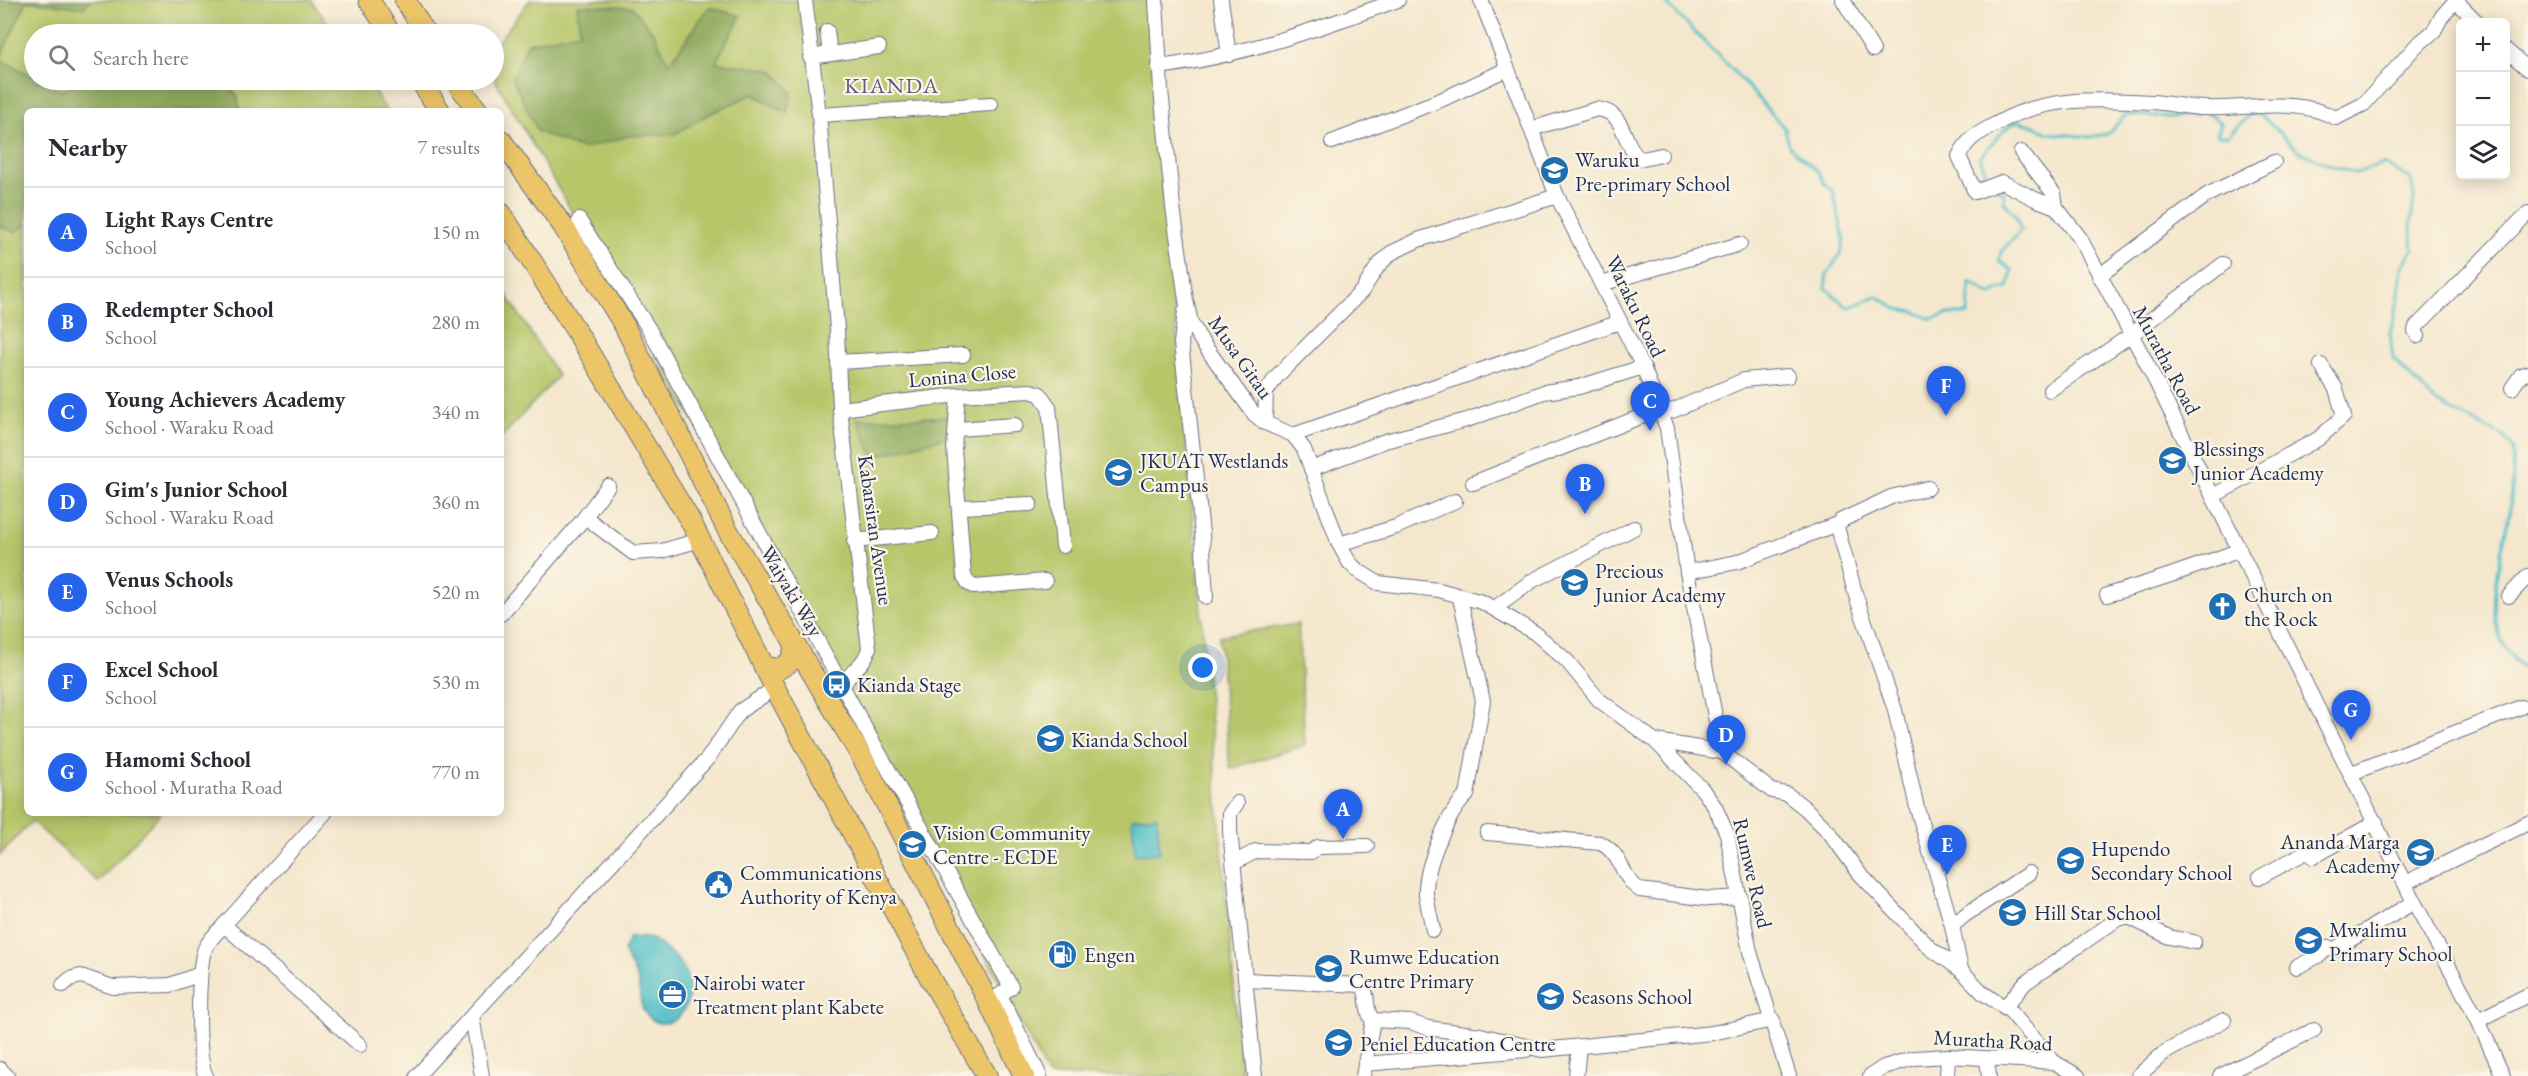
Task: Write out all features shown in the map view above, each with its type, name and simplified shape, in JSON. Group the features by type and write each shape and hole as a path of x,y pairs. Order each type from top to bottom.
{"highway":[{"path":"369,0 385,24"},
{"path":"405,0 420,24"},
{"path":"426,90 438,108"},
{"path":"462,90 476,108"},
{"name":"Waiyaki Way","path":"504,144 563,226 624,325 722,518 796,645 835,692 864,761 995,999 1023,1076"},
{"path":"504,218 628,415 698,536 764,668 930,978 987,1076"},
{"path":"698,536 715,533 720,529 722,518"},
{"path":"764,668 779,669 790,662 796,645"}],"street":[{"name":"Kabarsiran Avenue","path":"805,0 810,57 819,115 840,409 854,541 866,605 869,648 863,664 835,692"},
{"name":"Musa Gitau","path":"1156,0 1159,67 1173,207 1191,323 1238,397 1265,423 1293,435"},
{"path":"1221,0 1229,55"},
{"path":"1159,67 1229,55 1322,28 1398,0"},
{"name":"Waraku Road","path":"1481,0 1557,196 1644,367 1667,428 1678,494 1687,572 1722,753"},
{"path":"1843,0 1874,50"},
{"path":"2056,207 2002,182 1975,192 1959,156 1968,140 2014,113 2054,101 2152,102 2207,109 2277,104 2318,109 2336,118 2364,104 2416,46 2434,31 2455,0 2473,18"},
{"path":"827,31 830,54"},
{"path":"810,57 879,47"},
{"path":"2510,54 2528,69"},
{"path":"1332,142 1443,99 1508,69"},
{"path":"819,115 991,104"},
{"path":"1532,129 1597,110 1605,110 1618,118 1637,158 1661,155"},
{"path":"2021,152 2054,194 2056,207"},
{"path":"2099,276 2207,195 2274,162"},
{"path":"1265,423 1266,392 1277,376 1362,291 1378,266 1391,253 1418,240 1557,196"},
{"name":"Muratha Road","path":"2056,207 2080,238 2215,495 2414,902 2478,1020 2503,1076"},
{"path":"2418,336 2415,332 2416,327 2528,213"},
{"path":"579,220 649,329 835,692"},
{"path":"1601,284 1740,244"},
{"path":"2050,390 2131,334 2223,264"},
{"path":"1186,300 1181,343 1202,532 1206,597"},
{"path":"1620,322 1293,435 1304,449 1339,544 1348,562 1378,583 1440,590 1489,605 1634,528"},
{"path":"838,362 963,355"},
{"path":"2215,495 2318,439 2344,416 2336,389 2321,365"},
{"path":"1311,469 1385,441 1467,420 1544,392 1579,387 1644,367"},
{"path":"2512,388 2521,375 2528,373"},
{"path":"1473,483 1660,409 1672,411 1744,381 1788,376"},
{"name":"Lonina Close","path":"840,409 958,394 1030,391 1040,394 1046,400 1062,546"},
{"path":"958,394 954,448 964,576 969,584 983,587 1045,581"},
{"path":"957,429 1015,425"},
{"path":"504,611 585,517 608,486"},
{"path":"1687,572 1737,562 1837,524 1891,497 1928,488"},
{"path":"1339,544 1396,527 1455,501"},
{"path":"960,507 1030,504"},
{"path":"585,517 633,553 662,551 698,536"},
{"path":"1837,524 1856,596 1895,710 1917,808 1952,926 1961,970"},
{"path":"854,541 932,533"},
{"path":"2107,595 2163,579 2176,572 2240,550"},
{"path":"2509,596 2528,576"},
{"path":"1433,930 1426,893 1428,878 1447,823 1459,802 1467,795 1483,701 1460,598"},
{"name":"Rumwe Road","path":"1489,605 1535,633 1567,661 1599,700 1655,741 1702,789 1715,807 1727,834 1750,952 1789,1076"},
{"path":"417,1076 708,758 740,711 775,688"},
{"path":"2352,772 2521,707"},
{"path":"1655,741 1722,753 1772,791 1787,794 1806,809 1830,833 1859,873 1894,912 1930,948 1961,970 1983,993 2004,1008 2054,1062"},
{"path":"1237,803 1230,813 1255,1076"},
{"path":"206,1076 201,1042 200,974 209,941 322,816"},
{"path":"2260,877 2308,851 2313,857 2376,822"},
{"path":"2405,883 2528,823"},
{"path":"1487,833 1600,843 1614,852 1631,884 1640,890 1709,899 1740,897"},
{"path":"1234,863 1256,851 1311,852 1318,847 1367,846"},
{"path":"1952,926 2029,873"},
{"path":"2297,968 2320,955 2328,946 2333,950 2414,902"},
{"path":"2004,1008 2025,983 2119,918 2131,918 2169,937 2194,942"},
{"path":"224,925 360,1045"},
{"path":"63,985 70,979 81,976 113,987 170,985 200,974"},
{"path":"1246,980 1362,985 1365,988 1369,1016 1373,1020 1410,1022 1442,1031 1480,1035 1534,1049"},
{"path":"2478,1020 2528,995"},
{"path":"995,999 1040,1076"},
{"path":"472,1016 482,1076"},
{"path":"1373,1020 1364,1070 1534,1049 1579,1047 1712,1033 1773,1020"},
{"path":"2138,1076 2164,1053 2224,1020"},
{"path":"2220,1076 2314,1030"},
{"path":"1576,1076 1579,1047"},
{"path":"1947,1076 1948,1056"},
{"name":"Muratha Road","path":"1870,1076 1884,1067 1914,1058 1948,1056 2054,1062 2078,1076"},
{"path":"1988,1060 1989,1076"},
{"path":"0,1069 7,1076"}],"green space":[{"path":"0,0 311,0 328,24 24,24 24,90 373,90 385,108 24,108 24,816 158,816 98,882 32,821 0,855"},
{"path":"0,0 90,0 84,8 27,1 0,58"},
{"path":"530,0 1147,0 1242,1076 1048,1076 833,660 501,90 504,90 504,34"},
{"path":"577,5 632,7 655,35 669,64 709,7 741,16 716,62 772,70 792,92 787,113 753,94 709,114 675,134 629,136 582,149 538,132 512,78 528,43 580,32"},
{"path":"0,59 24,72 24,90 230,90 237,95 239,108 24,108 24,227 15,232 0,227"},
{"path":"504,291 558,376 504,435"},
{"path":"958,412 950,436 873,457 857,419 944,417"},
{"path":"1298,624 1305,745 1230,769 1219,636"}],"water":[{"path":"1157,816 1160,853 1135,855 1132,818"},
{"path":"630,937 654,940 682,966 688,981 689,996 685,1008 677,1018 667,1023 656,1022 643,1010 637,978 624,949"}],"waterway":[{"path":"1663,0 1743,81 1785,129 1789,146 1819,172 1824,183 1833,191 1844,239 1841,252 1826,277 1826,288 1848,308 1877,296 1897,309 1916,312 1930,319 1948,314 1968,314 1970,282 1991,295 1998,290 2008,288 2012,270 1999,261 2001,252 2021,230 2015,214 2004,202 2004,193 1996,188"},
{"path":"1989,182 1980,157 2005,129 2017,121 2035,126 2048,133 2090,137 2108,134 2125,115 2173,117 2198,114"},
{"path":"2210,114 2221,123 2217,135 2227,136 2251,114 2261,115 2300,152 2330,165 2355,173 2384,164 2411,179 2414,196 2411,227 2413,249 2402,267 2398,302 2390,332 2393,359 2437,403 2503,436 2513,447 2512,493 2497,573 2495,617 2500,637 2511,655 2528,671"}],"place":[{"name":"Waruku Pre-primary School","path":"1554,171"},
{"name":"Excel School","path":"1946,416"},
{"name":"Young Achievers Academy","path":"1650,431"},
{"name":"Blessings Junior Academy","path":"2172,460"},
{"name":"JKUAT Westlands Campus","path":"1119,472"},
{"name":"Redempter School","path":"1585,514"},
{"name":"Precious Junior Academy","path":"1574,582"},
{"name":"Church on the Rock","path":"2223,606"},
{"name":"Kianda Stage","path":"836,684"},
{"name":"Kianda School","path":"1050,739"},
{"name":"Hamomi School","path":"2351,740"},
{"name":"Gim's Junior School","path":"1726,765"},
{"name":"Light Rays Centre","path":"1343,839"},
{"name":"Vision Community Centre - ECDE","path":"912,844"},
{"name":"Ananda Marga Academy","path":"2421,853"},
{"name":"Hupendo Secondary School","path":"2070,860"},
{"name":"Venus Schools","path":"1947,875"},
{"name":"Communications Authority of Kenya","path":"719,884"},
{"name":"Hill Star School","path":"2013,912"},
{"name":"Mwalimu Primary School","path":"2308,941"},
{"name":"Engen","path":"1063,954"},
{"name":"Rumwe Education Centre Primary","path":"1328,968"},
{"name":"Nairobi water Treatment plant Kabete","path":"672,994"},
{"name":"Seasons School","path":"1551,996"},
{"name":"Peniel Education Centre","path":"1339,1043"}],"district":[{"name":"KIANDA","path":"892,85"}]}
